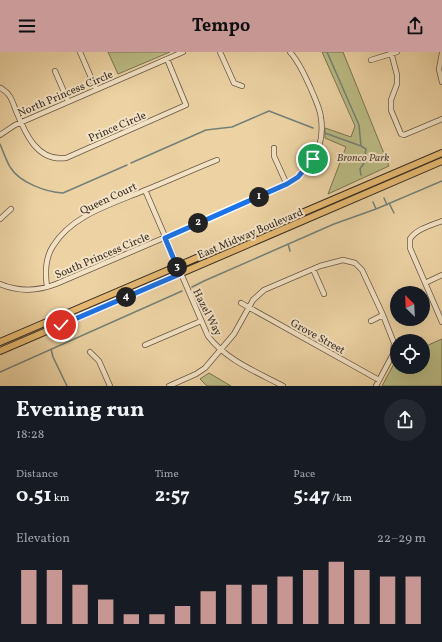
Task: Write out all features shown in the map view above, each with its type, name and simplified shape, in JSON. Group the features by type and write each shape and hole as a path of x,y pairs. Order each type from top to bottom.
{"main road":[{"name":"East Midway Boulevard","path":"0,342 442,152"},
{"name":"East Midway Boulevard","path":"0,351 442,161"}],"street":[{"path":"80,52 96,89"},
{"name":"North Princess Circle","path":"0,135 21,122 183,52"},
{"path":"220,52 234,83 242,86"},
{"name":"South Princess Circle","path":"1,285 25,290 47,287 165,238 287,184 298,177 313,159 320,144 322,129 318,105 302,69 290,52"},
{"path":"371,60 393,53 397,84 391,100 391,110 401,134 404,135 442,118"},
{"path":"442,53 439,69 442,82"},
{"name":"Prince Circle","path":"21,122 29,139 46,156 56,159 72,156 186,105 167,59"},
{"path":"55,71 68,101"},
{"path":"1,88 8,94 21,122"},
{"path":"274,148 274,156 287,184"},
{"name":"Queen Court","path":"47,287 46,268 50,251 64,232 83,218 217,160"},
{"name":"Hazel Way","path":"145,190 208,336 229,356 283,386"},
{"path":"0,219 11,209"},
{"path":"442,221 418,231 410,239 410,248 442,322"},
{"path":"404,237 410,239"},
{"path":"169,386 202,371 234,334 253,300 264,290 313,269 343,260 355,263 362,270 383,315 394,346 393,354 376,386"},
{"path":"313,269 324,294"},
{"path":"425,283 442,275"},
{"path":"0,290 1,285"},
{"name":"Grove Street","path":"240,303 379,380"},
{"path":"371,321 383,315"},
{"path":"145,345 201,321"},
{"path":"90,352 99,361 110,386"}],"green space":[{"path":"108,52 170,52 118,74"},
{"name":"Bronco Park","path":"322,52 343,52 389,166 328,194 346,147 325,138 325,128 351,137 355,126"},
{"path":"442,339 442,386 382,386 390,371 390,374 430,374 430,344"},
{"path":"209,373 231,386 207,386 200,379"}],"waterway":[{"path":"327,52 359,125 361,146"},
{"path":"131,163 206,130 232,127 269,111 313,128"},
{"path":"325,133 366,149 364,163 360,169 361,175"},
{"path":"0,144 14,173 34,186 49,191 63,193 127,165"},
{"path":"192,287 334,224 376,209 442,181"},
{"path":"384,198 387,205"},
{"path":"373,202 376,209"},
{"path":"389,203 394,213"},
{"path":"288,244 290,251"},
{"path":"0,372 182,291"},
{"path":"51,349 53,357 67,386"}],"route":[{"path":"61,325 180,274 165,238 278,189 298,177 308,167 313,159"}]}
